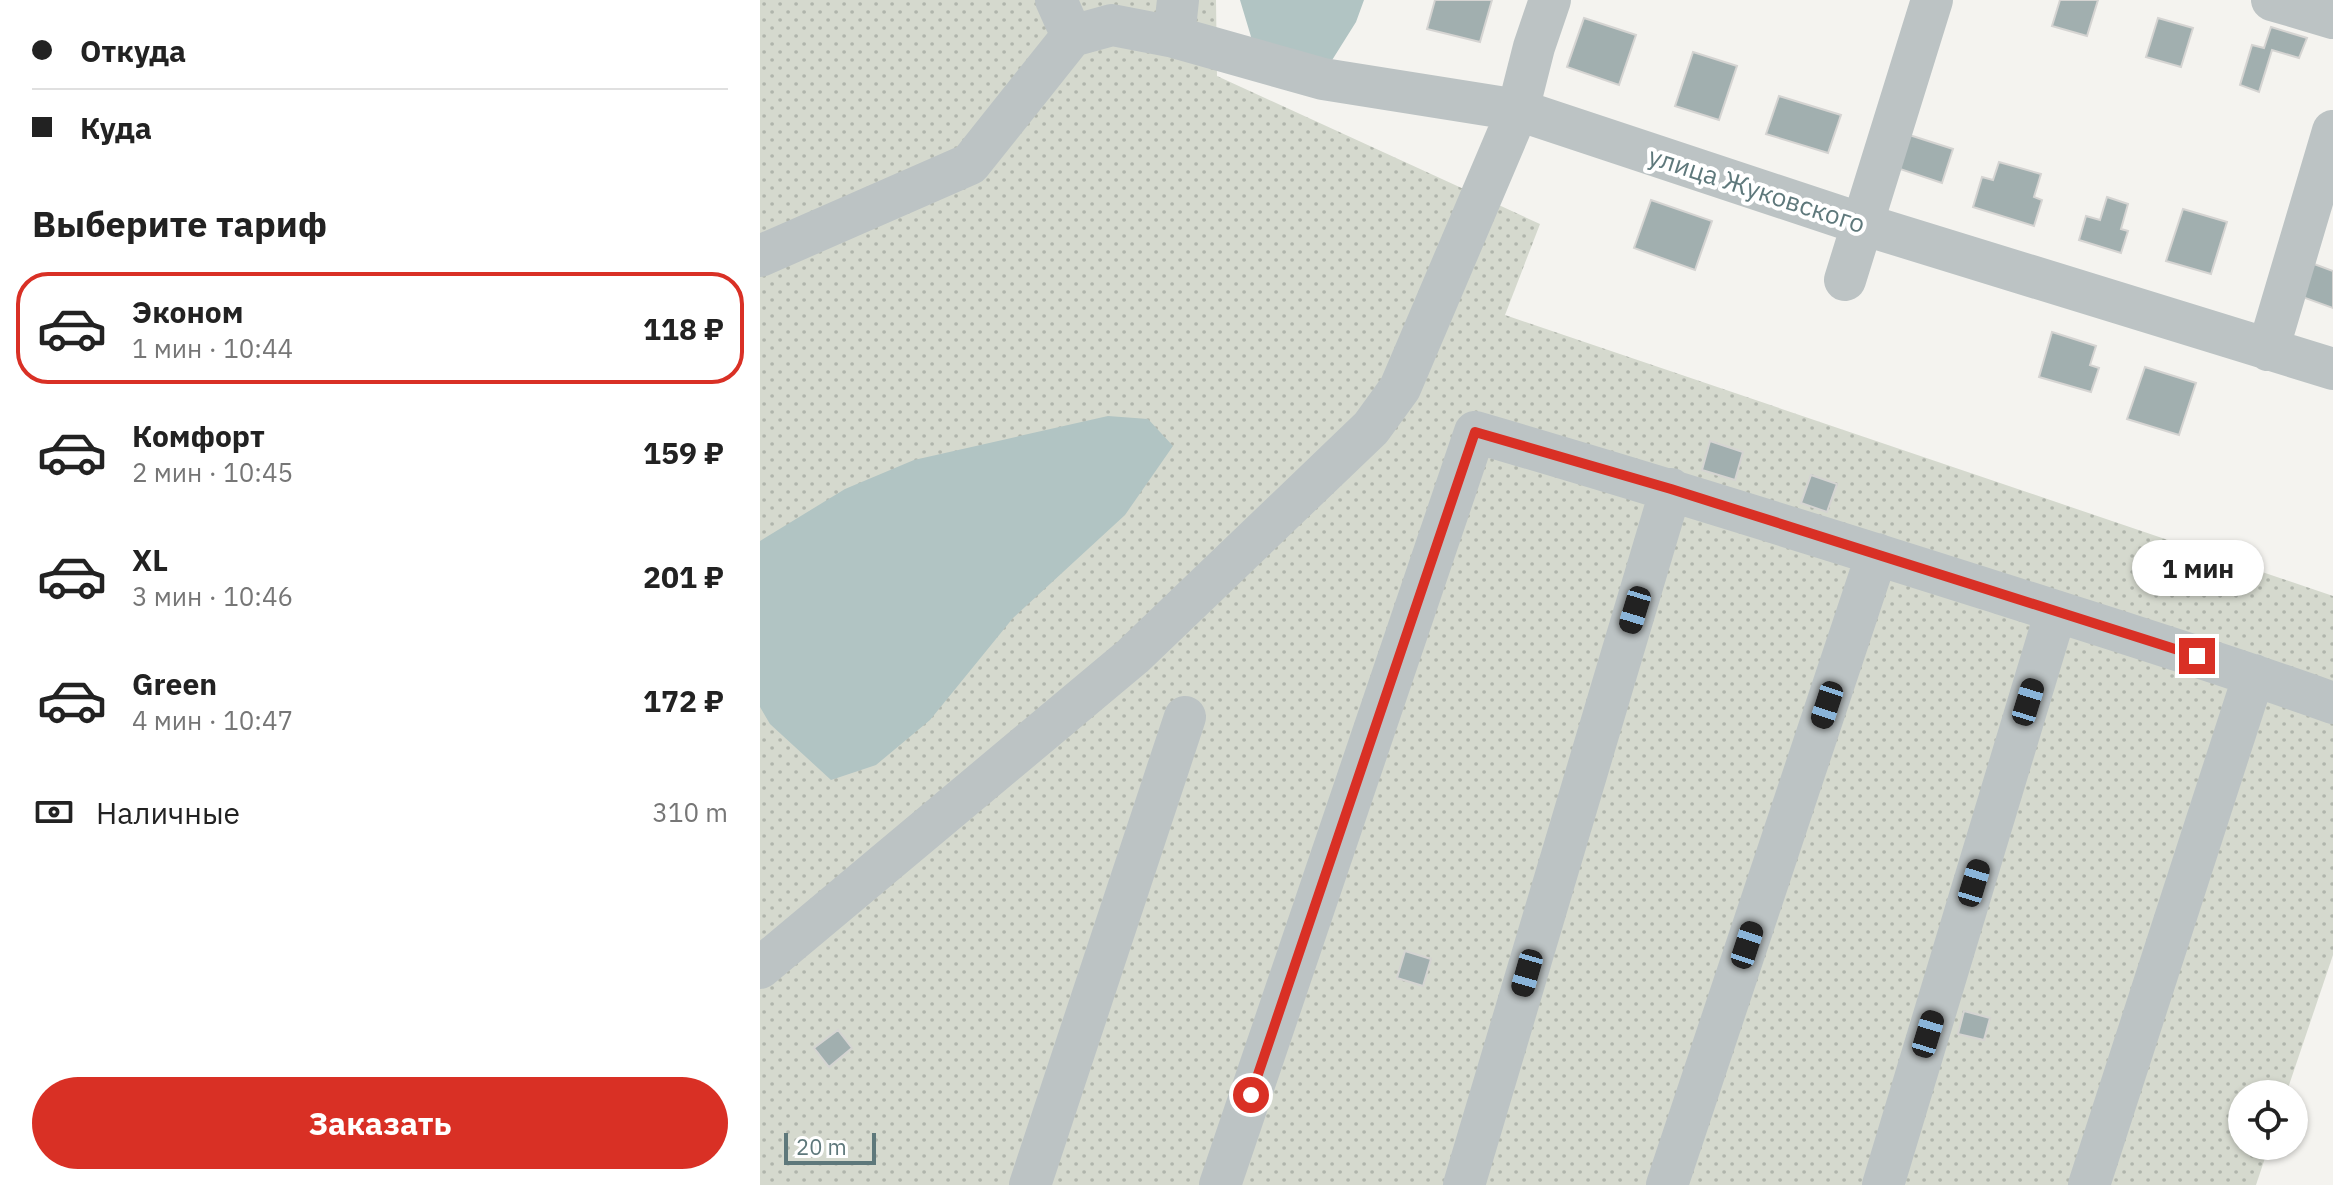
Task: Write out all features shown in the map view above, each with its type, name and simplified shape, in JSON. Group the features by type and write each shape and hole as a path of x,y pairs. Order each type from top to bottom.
{"street":[{"path":"760,968 1133,656 1371,428 1400,388 1518,110 1550,0"},
{"path":"1845,280 1932,0"},
{"path":"2272,0 2333,18"},
{"path":"760,256 970,164 1064,18"},
{"name":"улица Жуковского","path":"1064,18 1112,25 1176,18 1323,79 1518,110 1862,224 2333,369"},
{"path":"2268,350 2333,131"},
{"path":"1220,1185 1475,432 1877,554 2333,703"},
{"path":"1464,1185 1671,489"},
{"path":"1667,1185 1877,554"},
{"path":"1883,1185 2056,611"},
{"path":"2089,1185 2254,675"},
{"path":"1030,1185 1185,717"}],"shaded area":[{"path":"760,0 1216,0 1217,76 1540,224 1505,315 2333,596 2333,955 2291,1080 2228,1080 2228,1160 2264,1160 2256,1185 760,1185"},
{"path":"1240,0 1364,0 1356,22 1329,65 1252,40"},
{"path":"1108,416 1148,419 1173,446 1125,515 1013,618 930,720 876,765 831,780 770,724 760,707 760,541 845,489 914,460"}],"building":[{"path":"1435,0 1492,0 1480,42 1427,29"},
{"path":"2060,0 2098,0 2087,36 2052,26"},
{"path":"1584,18 1636,35 1619,85 1567,67"},
{"path":"2158,18 2193,28 2181,67 2146,57"},
{"path":"2271,27 2307,38 2299,58 2272,50 2259,92 2240,85 2252,45 2264,48"},
{"path":"1693,52 1737,66 1719,120 1675,106"},
{"path":"1779,96 1841,115 1828,153 1766,134"},
{"path":"1900,132 1953,149 1942,183 1888,165"},
{"path":"1999,162 2041,174 2034,197 2042,200 2034,226 1973,207 1982,177 1993,180"},
{"path":"2107,197 2128,204 2121,229 2128,231 2121,253 2079,240 2086,216 2100,220"},
{"path":"1651,200 1712,221 1695,270 1634,248"},
{"path":"2183,209 2227,222 2211,274 2166,261"},
{"path":"2306,261 2333,271 2333,308 2294,294"},
{"path":"2052,332 2096,346 2090,365 2099,368 2091,392 2039,377"},
{"path":"2145,367 2196,383 2179,435 2127,419"},
{"path":"1710,441 1743,452 1735,480 1702,470"},
{"path":"1811,475 1837,484 1827,512 1801,503"},
{"path":"1405,951 1431,959 1423,986 1397,978"},
{"path":"1964,1011 1990,1018 1984,1040 1958,1034"},
{"path":"838,1030 852,1048 829,1067 814,1048"}],"route":[{"path":"1251,1095 1475,432 1671,489 2197,656"}]}
